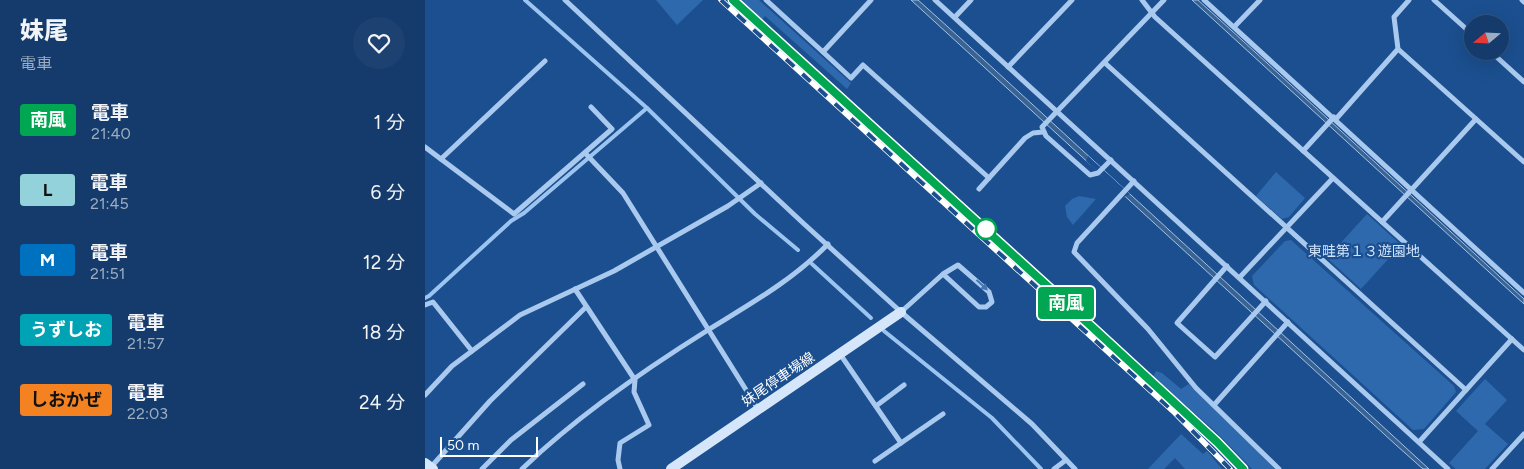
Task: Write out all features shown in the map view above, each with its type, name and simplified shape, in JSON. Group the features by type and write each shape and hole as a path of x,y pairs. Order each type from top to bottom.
{"main road":[{"name":"妹尾停車場線","path":"671,469 901,312"}],"street":[{"path":"565,0 901,312 1032,424 1075,469"},
{"path":"766,0 851,78 863,65 989,178"},
{"path":"823,52 871,0"},
{"path":"935,0 1448,469"},
{"path":"955,17 971,0"},
{"path":"1008,67 1072,0"},
{"path":"1142,0 1152,12 1303,151 1524,350"},
{"path":"1043,132 1043,127 1057,111 1164,0"},
{"path":"1204,0 1524,294"},
{"path":"1233,27 1260,0"},
{"path":"1409,0 1394,17 1398,49 1524,162"},
{"path":"1434,0 1464,27"},
{"path":"1303,151 1398,49"},
{"path":"1500,60 1524,82"},
{"path":"441,159 545,61"},
{"path":"1105,63 1466,390"},
{"path":"425,147 514,214 588,156 612,129 591,107"},
{"path":"1382,222 1409,190 1477,120"},
{"path":"979,189 1025,138 1033,133 1043,132 1090,175 1098,173 1111,160"},
{"path":"588,156 623,193 757,409"},
{"path":"1240,277 1333,178"},
{"path":"1134,181 1077,243 1074,252 1148,328 1179,369 1279,469"},
{"path":"425,395 452,366 520,315 614,270 737,201 761,183"},
{"path":"522,469 550,442 708,330 749,306 809,263 827,244"},
{"path":"901,312 943,274 955,266 962,266 989,292 992,302 986,307 979,307 943,274"},
{"path":"1227,266 1177,322 1215,357 1266,301"},
{"path":"575,290 635,380 634,392 649,424 620,443 618,460 620,469"},
{"path":"425,305 433,302 471,351"},
{"path":"429,466 490,401 586,307"},
{"path":"1214,405 1288,322"},
{"path":"1419,442 1512,339"},
{"path":"840,354 901,444"},
{"path":"482,469 511,440 583,384"},
{"path":"875,406 904,385"},
{"path":"875,461 943,414"},
{"path":"1492,469 1524,434"},
{"path":"1054,469 1066,460"}],"green space":[{"path":"656,0 703,0 677,25"},
{"path":"739,0 759,0 851,83 847,89 765,16 761,21"},
{"path":"1276,172 1305,198 1289,217 1282,219 1256,196"},
{"path":"1079,196 1096,199 1073,225 1067,217 1065,206 1072,199"},
{"name":"東畦第１３遊園地","path":"1367,214 1401,245 1361,289 1327,258"},
{"path":"1291,240 1454,386 1456,392 1424,429 1413,430 1254,285 1252,276 1285,241"},
{"path":"1156,371 1162,373 1181,389 1189,384 1275,469 1252,469 1217,433 1153,377"},
{"path":"1485,379 1507,400 1485,424 1508,444 1485,469 1456,469 1449,463 1478,431 1456,411"},
{"path":"1181,434 1203,454 1207,451 1222,469 1185,469 1175,458 1164,469 1148,469"}],"shaded area":[{"path":"911,0 918,0 958,36 1429,469 1423,469 1396,445"},
{"path":"1192,0 1198,0 1231,30 1524,299 1524,304"}],"pier":[{"path":"1088,156 1130,194 1124,197 1086,161"}],"waterway":[{"path":"525,0 647,108 755,214 798,250"},
{"path":"425,298 511,221 524,213 647,108"},
{"path":"812,264 871,318"},
{"path":"884,331 992,418 1041,469"}],"railway":[{"path":"721,0 1175,413 1230,469"},
{"path":"733,0 1179,406 1243,469"}],"train":[{"name":"南風","path":"733,0 1067,304 1217,442 1243,469"}]}
